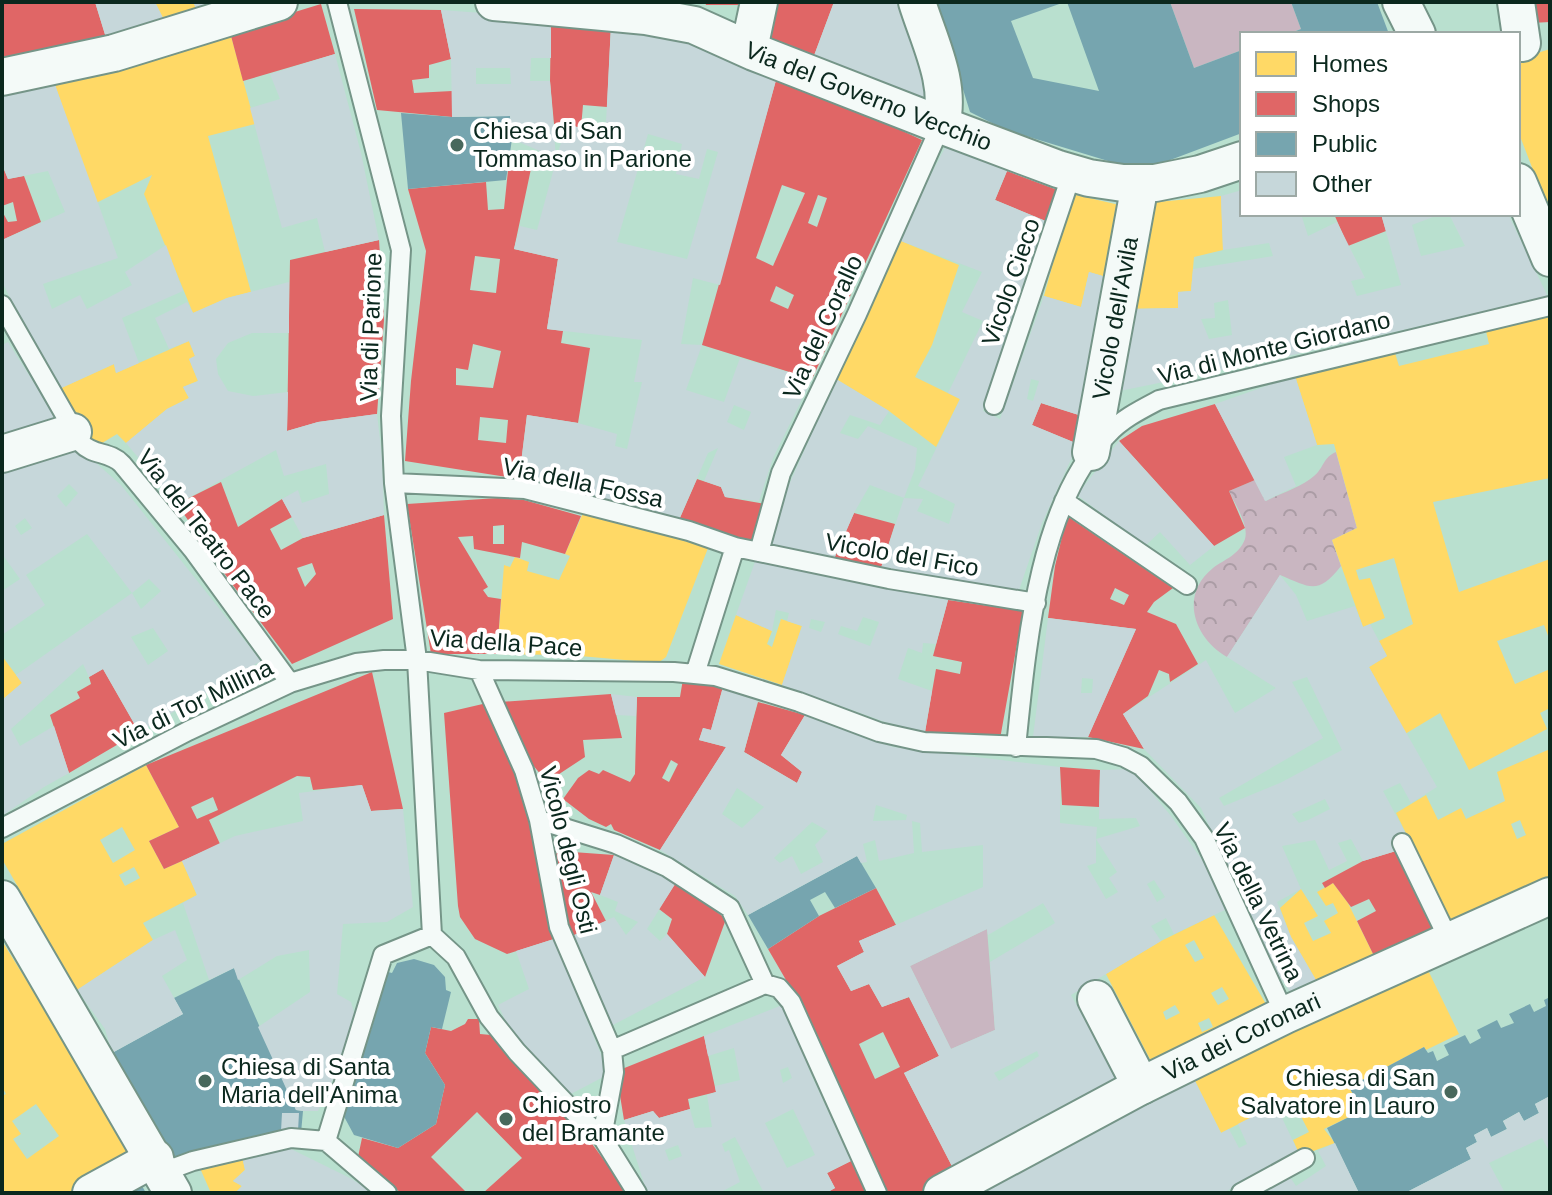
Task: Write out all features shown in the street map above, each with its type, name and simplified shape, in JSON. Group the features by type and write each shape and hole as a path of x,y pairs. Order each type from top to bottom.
{"street":[{"path":"2,77 114,53 279,2"},
{"name":"Via del Governo Vecchio","path":"494,2 646,16 693,14 749,49 941,125 1072,173 1097,179 1140,184 1200,174 1240,161"},
{"path":"749,49 759,2"},
{"path":"917,2 944,88 945,112 941,125"},
{"path":"1401,2 1416,32"},
{"path":"1516,2 1530,41"},
{"name":"Vicolo dell'Avila","path":"1091,452 1140,184"},
{"path":"1520,187 1550,258"},
{"path":"2,454 73,432"},
{"name":"Via dei Coronari","path":"967,1188 1141,1086 1285,1015 1550,896"},
{"path":"2,899 164,1174 91,1193"},
{"path":"1096,999 1141,1086"},
{"name":"Via dei Coronari","path":"923,1193 971,1169 967,1188"}],"lane":[{"name":"Via di Parione","path":"337,2 401,250 391,416 394,483 417,660"},
{"name":"Via del Corallo","path":"759,552 781,473 857,314 941,125"},
{"name":"Vicolo Cieco","path":"994,405 1072,173"},
{"name":"Via del Teatro Pace","path":"2,305 73,432 86,449 118,459 193,550 290,683"},
{"name":"Via di Monte Giordano","path":"1016,747 1023,676 1047,548 1064,501 1091,452 1109,432 1133,413 1159,400 1550,306"},
{"name":"Via della Fossa","path":"394,483 525,489 735,547"},
{"path":"1064,501 1187,585"},
{"name":"Vicolo del Fico","path":"735,547 889,579 1036,603"},
{"path":"695,674 735,547"},
{"name":"Via di Tor Millina","path":"2,828 188,731 290,683 368,661 417,660"},
{"name":"Via della Pace","path":"432,935 417,660 479,670 674,672 715,676"},
{"name":"Vicolo degli Osti","path":"479,670 524,770 539,820 559,927 612,1050 614,1076 602,1137"},
{"name":"Via della Vetrina","path":"715,676 799,702 879,732 924,742 1084,748 1111,752 1141,766 1178,802 1204,838 1285,1015"},
{"path":"539,820 629,849 676,871 710,893 730,908 765,984"},
{"path":"1402,843 1450,942"},
{"path":"326,1141 383,955 432,935 456,957 489,1017 517,1052 602,1137 637,1193"},
{"path":"612,1050 765,984 779,988 791,1002 877,1193"},
{"path":"164,1174 193,1161 291,1138 326,1141 387,1193"},
{"path":"1241,1193 1305,1158"}],"green space":[{"path":"1170,2 1291,2 1301,29 1293,32 1240,32 1240,51 1194,68"},
{"path":"1336,452 1357,528 1332,540 1341,566 1326,581 1314,586 1280,575 1227,657 1206,639 1199,628 1194,603 1202,579 1235,553 1245,539 1243,521 1229,491 1255,480 1266,501 1309,480"},
{"path":"987,929 995,1030 951,1049 910,966"}],"building: Homes":[{"path":"155,2 193,2 199,14 166,24"},
{"path":"230,32 255,124 208,136 251,292 227,298 193,313 144,194 152,175 96,203 54,82"},
{"path":"1550,49 1550,214 1520,136 1520,58"},
{"path":"1072,194 1128,207 1113,279 1089,272 1081,307 1044,296"},
{"path":"1221,196 1223,250 1194,257 1191,291 1178,292 1178,308 1127,309 1147,203"},
{"path":"901,241 959,265 932,345 915,377 960,399 936,447 889,411 836,379"},
{"path":"1550,315 1550,478 1433,502 1459,592 1550,559 1550,641 1544,625 1497,641 1515,684 1550,669 1550,708 1540,713 1547,729 1469,770 1440,713 1405,734 1369,667 1387,656 1379,641 1413,624 1394,558 1356,570 1359,580 1370,578 1385,618 1363,627 1332,540 1357,528 1334,444 1317,445 1295,376 1395,353 1399,366 1489,344 1486,331"},
{"path":"189,341 195,356 189,359 198,381 183,387 189,398 167,409 126,443 117,434 94,448 57,390 114,364 116,373"},
{"path":"584,511 708,548 666,657 658,663 569,655 497,654 504,565 510,567 515,557 529,562 527,571 559,580 570,556 565,554"},
{"path":"736,615 772,631 767,644 772,647 781,619 802,626 782,685 719,664"},
{"path":"2,656 22,683 2,700"},
{"path":"1550,749 1550,880 1451,925 1396,813 1426,795 1438,820 1461,808 1466,819 1505,801 1497,772","holes":["1520,820 1526,835 1517,839 1511,824"]},
{"path":"146,765 179,827 149,841 164,869 182,861 197,895 143,923 153,940 77,990 2,859 2,844","holes":["122,827 135,850 113,863 100,840","134,867 140,878 125,886 119,875"]},
{"path":"1333,883 1348,903 1376,960 1320,987 1291,937 1280,908 1301,889 1318,916 1304,923 1313,941 1331,933 1324,921 1338,913 1333,903 1326,906 1317,892"},
{"path":"1214,915 1270,1011 1155,1069 1106,974 1161,941","holes":["1194,940 1204,958 1195,962 1185,945","1222,987 1229,999 1218,1005 1211,993","1175,1005 1180,1013 1166,1020 1163,1012","1209,1018 1213,1027 1202,1032 1198,1023"]},
{"path":"2,941 137,1158 74,1193 2,1193 2,1096 6,1094 2,1087","holes":["36,1104 59,1136 27,1159 13,1139 21,1134 12,1121"]},
{"path":"1426,966 1459,1034 1426,1050 1424,1047 1349,1087 1354,1096 1348,1099 1355,1114 1324,1129 1335,1143 1300,1156 1293,1140 1309,1132 1291,1097 1221,1133 1192,1075"},
{"path":"242,1156 245,1170 233,1181 242,1186 235,1193 211,1193 199,1166"}],"building: Shops":[{"path":"2,2 95,2 107,41 2,63"},
{"path":"705,2 755,2 755,5 706,5"},
{"path":"764,2 834,2 812,61 757,43"},
{"path":"1528,2 1550,2 1550,22 1531,23"},
{"path":"321,4 335,54 243,81 230,32"},
{"path":"354,9 441,10 451,59 429,65 429,78 412,80 414,93 452,91 452,117 377,110"},
{"path":"551,18 611,25 607,107 583,105 581,128 554,124 550,81"},
{"path":"778,73 922,140 812,379 702,345","holes":["782,185 805,193 773,266 756,258","818,195 827,198 817,227 808,223","776,286 794,295 788,309 770,301"]},
{"path":"510,151 532,164 514,249 558,259 547,329 563,331 561,343 590,348 578,423 527,415 519,479 405,461 426,251 408,189 486,182 488,210 504,209","holes":["475,256 500,259 496,293 470,290","473,344 501,351 493,388 456,385 456,368 468,370","480,417 508,420 506,443 478,440"]},
{"path":"2,165 8,179 24,176 41,222 2,240 2,211 8,222 17,221 13,202 2,206"},
{"path":"1007,171 1060,191 1048,222 995,200"},
{"path":"1335,216 1382,216 1386,231 1348,246"},
{"path":"379,240 384,320 377,414 318,422 287,431 290,260"},
{"path":"1041,403 1085,417 1078,444 1032,425"},
{"path":"1215,404 1255,480 1229,491 1245,528 1214,546 1119,441 1142,426"},
{"path":"697,479 721,487 725,497 765,504 752,542 679,520"},
{"path":"221,482 238,527 282,499 292,517 270,529 281,550 303,538 384,515 393,619 292,664 177,504","holes":["312,563 316,574 305,587 297,568"]},
{"path":"498,498 524,500 581,516 565,554 522,542 520,558 474,549 473,536 458,537 488,587 483,590 488,597 501,599 497,654 431,654 407,504","holes":["504,525 504,544 493,544 493,526"]},
{"path":"854,513 895,524 880,571 834,559"},
{"path":"1067,516 1173,588 1154,602 1147,612 1176,624 1198,664 1170,682 1169,674 1159,670 1148,696 1123,714 1144,749 1088,737 1136,629 1048,618 1055,566","holes":["1115,588 1129,595 1124,605 1110,599"]},
{"path":"948,600 1023,611 1000,739 925,732 936,669 960,674 962,662 933,656"},
{"path":"103,669 139,732 69,773 50,715 80,698 77,692 91,684 89,677"},
{"path":"372,672 403,809 371,811 362,785 313,790 310,777 297,776 209,820 220,844 164,869 149,841 179,827 146,765","holes":["213,797 218,810 197,819 191,807"]},
{"path":"683,679 723,687 711,730 703,728 699,740 726,747 660,850 614,830 611,824 606,827 589,819 563,799 578,778 589,770 599,774 603,770 630,782 635,774 637,697 680,697","holes":["671,760 678,764 669,782 662,778"]},
{"path":"611,694 622,738 583,740 585,757 547,782 522,752 500,702"},
{"path":"758,702 805,715 781,755 802,772 797,783 744,752"},
{"path":"487,703 512,759 531,821 554,939 507,954 475,939 460,917 458,906 444,713"},
{"path":"1060,767 1100,770 1099,807 1062,805"},
{"path":"559,851 614,855 600,895 591,892 606,921 572,936 563,910 553,857"},
{"path":"1396,851 1437,931 1376,960 1357,921 1376,911 1369,899 1351,907 1333,883 1325,888 1322,883 1363,861"},
{"path":"677,881 726,919 705,977 667,934 672,919 659,909"},
{"path":"876,888 896,925 859,941 864,952 837,966 851,991 869,984 882,1007 909,997 939,1056 904,1073 957,1176 923,1193 886,1193 804,1011 768,949 819,916","holes":["883,1032 900,1067 875,1079 859,1044"]},
{"path":"468,1019 479,1019 480,1034 491,1035 590,1141 628,1193 483,1193 522,1158 477,1112 431,1157 467,1193 401,1193 358,1157 362,1138 398,1148 436,1124 445,1085 425,1053 431,1027 451,1031"},
{"path":"704,1036 716,1092 688,1099 690,1109 659,1118 653,1111 624,1120 617,1077 624,1074 622,1069"},
{"path":"851,1161 866,1193 826,1193 835,1188 827,1173"}],"building: Public":[{"path":"936,2 1065,2 1011,21 1033,78 1099,91 1067,2 1170,2 1194,68 1240,51 1240,134 1141,171 1006,130 970,112"},
{"path":"1291,2 1377,2 1388,32 1293,32 1301,29"},
{"name":"Chiesa di San Tommaso in Parione","path":"401,113 452,117 510,116 512,139 506,180 408,189"},
{"path":"857,856 876,888 835,908 825,892 810,900 819,916 768,949 748,915"},
{"path":"414,959 434,965 445,977 446,990 451,992 442,1029 431,1027 425,1053 445,1085 436,1124 398,1148 354,1135 333,1096 357,1063 371,1030 388,972 392,973 397,963"},
{"name":"Chiesa di Santa Maria dell'Anima","path":"234,968 296,1110 303,1111 301,1133 169,1163 112,1053 183,1014 174,998"},
{"name":"Chiesa di San Salvatore in Lauro","path":"1550,997 1550,1096 1535,1104 1539,1113 1524,1121 1519,1112 1503,1121 1507,1129 1491,1137 1487,1128 1474,1135 1477,1142 1466,1148 1471,1159 1405,1193 1359,1193 1327,1128 1355,1114 1348,1099 1354,1096 1349,1087 1424,1047 1428,1053 1433,1051 1437,1061 1449,1055 1444,1045 1465,1035 1470,1044 1481,1038 1477,1030 1497,1020 1501,1028 1514,1023 1509,1014 1530,1004 1534,1012 1546,1006 1544,1000"},
{"path":"137,1177 146,1193 108,1193"}],"building: Other":[{"path":"95,2 155,2 166,24 107,41"},
{"path":"193,2 235,2 199,14"},
{"path":"834,2 900,2 929,90 917,104 812,61"},
{"path":"441,10 551,18 551,58 531,58 530,81 550,81 556,158 512,139 510,116 452,117 451,59","holes":["476,68 510,68 511,84 476,84"]},
{"path":"611,25 701,46 778,73 720,285 693,278 681,344 702,345 686,390 724,402 740,358 812,379 773,458 759,501 725,497 721,487 704,481 718,448 708,453 679,520 519,479 527,415 578,423 617,434 615,446 627,449 642,382 634,382 642,340 547,329 558,259 514,249 520,226 537,230 566,124 602,134 606,123","holes":["648,134 682,144 676,174 699,179 707,149 718,152 687,259 617,242","734,405 751,412 744,430 727,422"]},
{"path":"335,54 361,153 379,240 325,252 317,218 282,228 250,108 280,99 270,74"},
{"path":"54,82 118,258 43,284 52,309 80,295 87,309 132,285 125,272 166,245 183,291 122,318 139,363 116,373 114,364 57,390 2,282 2,240 65,212 48,171 8,179 2,164 2,95"},
{"path":"946,146 1007,171 995,200 1048,222 983,411 1000,419 1044,296 1081,307 1089,272 1113,279 1085,417 1041,403 1032,425 1078,444 1042,523 1019,590 880,571 904,498 923,499 917,511 949,524 955,504 918,486 960,399 948,393 983,321 962,312 982,272 901,241 918,199","holes":["1031,379 1039,381 1033,401 1027,399"]},
{"path":"1240,191 1240,216 1302,216 1308,236 1337,222 1365,278 1351,281 1357,296 1401,285 1382,216 1436,216 1412,225 1421,256 1465,246 1450,216 1509,216 1548,297 1110,393 1127,309 1178,308 1178,292 1191,291 1193,269 1273,256 1269,243 1223,250 1221,196","holes":["1228,300 1232,335 1209,339 1201,319 1215,318 1214,303"]},
{"path":"289,282 289,333 252,333 228,343 216,359 218,374 228,391 253,396 288,392 287,431 318,422 377,414 382,456 384,515 303,538 282,499 298,490 302,503 329,494 326,464 284,476 276,450 177,504 126,443 167,409 189,398 183,387 198,381 189,359 195,356 189,341 169,349 155,318 187,302 193,313 227,298"},
{"path":"8,342 62,427 2,448 2,345"},
{"path":"1295,376 1317,445 1284,457 1296,486 1265,501 1215,404"},
{"path":"836,379 889,411 880,425 850,415 840,433 858,439 868,426 917,448 915,469 904,498 870,485 834,559 772,546 784,496"},
{"path":"71,441 121,485 261,661 139,732 103,669 89,677 83,664 11,729 20,746 54,726 69,773 2,816 2,700 22,683 16,675 132,593 87,534 26,575 45,605 2,635 2,591 20,579 2,554 2,463","holes":["69,484 78,493 66,507 57,496","25,518 32,528 21,535 15,526","149,579 161,591 141,609 132,593","153,628 168,651 148,665 131,637"]},
{"path":"1119,441 1214,546 1190,565 1160,532 1145,546 1077,495"},
{"path":"756,559 948,600 936,644 923,643 922,653 908,648 898,679 932,691 925,732 885,722 782,685 802,626 787,621 789,613 776,610 772,631 736,615","holes":["863,617 879,622 870,646 838,634 841,626 857,631","811,619 825,622 821,632 809,628"]},
{"path":"1280,575 1296,595 1307,621 1355,606 1363,627 1370,624 1387,656 1369,667 1437,787 1411,803 1400,783 1383,791 1407,836 1392,844 1396,851 1363,861 1351,839 1338,843 1347,861 1329,870 1315,840 1282,846 1301,889 1277,902 1291,937 1320,987 1295,999 1271,964 1201,808 1144,749 1123,714 1206,660 1235,713 1276,688 1227,657","holes":["1307,677 1342,750 1280,783 1224,806 1219,798 1323,738 1292,682","1325,799 1330,809 1308,820 1299,823 1292,814"]},
{"path":"1048,618 1136,629 1088,737 1033,737","holes":["1082,678 1093,679 1092,693 1081,693"]},
{"path":"723,687 759,696 744,752 797,783 802,772 781,755 805,715 893,747 1060,767 1060,823 1097,827 1096,839 1140,826 1136,818 1099,819 1100,770 1132,769 1171,816 1214,877 1227,909 1174,934 1166,918 1151,926 1161,941 1071,995 1121,1086 957,1176 904,1073 939,1056 909,997 882,1007 869,984 851,991 837,966 864,952 859,941 983,887 983,845 922,852 920,823 912,821 914,853 879,861 875,840 863,844 867,862 861,863 857,856 748,915 735,896 660,850 726,747 699,740 703,728 711,730","holes":["737,788 764,807 742,828 722,814","876,805 907,815 906,820 873,821","812,822 828,831 815,845 823,862 801,874 792,856 780,863 774,858","1096,839 1117,872 1109,878 1118,892 1106,899 1087,866 1096,863","1154,880 1165,897 1157,902 1147,884","1043,903 1055,923 990,962 995,1030 951,1049 910,966 987,929 988,935","1037,1051 1039,1056 999,1081 994,1073"]},
{"path":"611,694 637,697 636,716 616,715"},
{"path":"362,785 371,811 403,809 413,907 387,922 343,924 337,994 351,1002 356,1019 373,1023 371,1030 361,1027 318,1111 296,1110 258,1027 310,992 309,950 277,956 238,980 234,968 209,980 183,903 197,895 182,861 235,836 303,821 299,793"},
{"path":"614,855 677,881 647,929 660,941 667,934 705,977 611,1026 572,936 614,917 626,935 638,922 615,911 618,902 600,895"},
{"path":"175,930 187,960 162,976 183,1014 112,1053 105,1029 77,990 153,940"},
{"path":"554,939 609,1074 569,1095 536,1063 509,1028 498,1005 529,989 516,951"},
{"path":"785,1004 810,1072 851,1161 827,1173 835,1188 826,1193 764,1193 735,1137 722,1144 725,1152 729,1150 740,1182 719,1193 647,1193 624,1120 653,1111 659,1118 690,1109 695,1128 712,1127 707,1095 716,1092 715,1086 740,1080 734,1048 708,1056 704,1036","holes":["788,1067 792,1078 783,1083 780,1070","793,1109 815,1155 787,1168 765,1123","678,1145 682,1156 669,1161 665,1150"]},
{"path":"1192,1075 1221,1133 1229,1129 1239,1148 1247,1144 1238,1124 1276,1105 1300,1156 1275,1165 1223,1193 986,1193 981,1185"},
{"path":"1550,1096 1550,1153 1542,1138 1489,1163 1505,1193 1405,1193 1471,1159 1466,1148 1477,1142 1474,1135 1487,1128 1491,1137 1507,1129 1503,1121 1519,1112 1524,1121 1539,1113 1535,1104"},
{"path":"282,1113 299,1113 298,1131 281,1131"},
{"path":"1335,1143 1359,1193 1253,1193 1288,1174 1296,1186 1326,1166 1318,1151"},
{"path":"289,1148 374,1193 235,1193 242,1186 233,1181 245,1170 242,1156"}],"place":[{"name":"Chiesa di San Tommaso in Parione","path":"457,145"},
{"name":"Chiesa di Santa Maria dell'Anima","path":"205,1081"},
{"name":"Chiesa di San Salvatore in Lauro","path":"1451,1092"},
{"name":"Chiostro del Bramante","path":"506,1119"}]}
